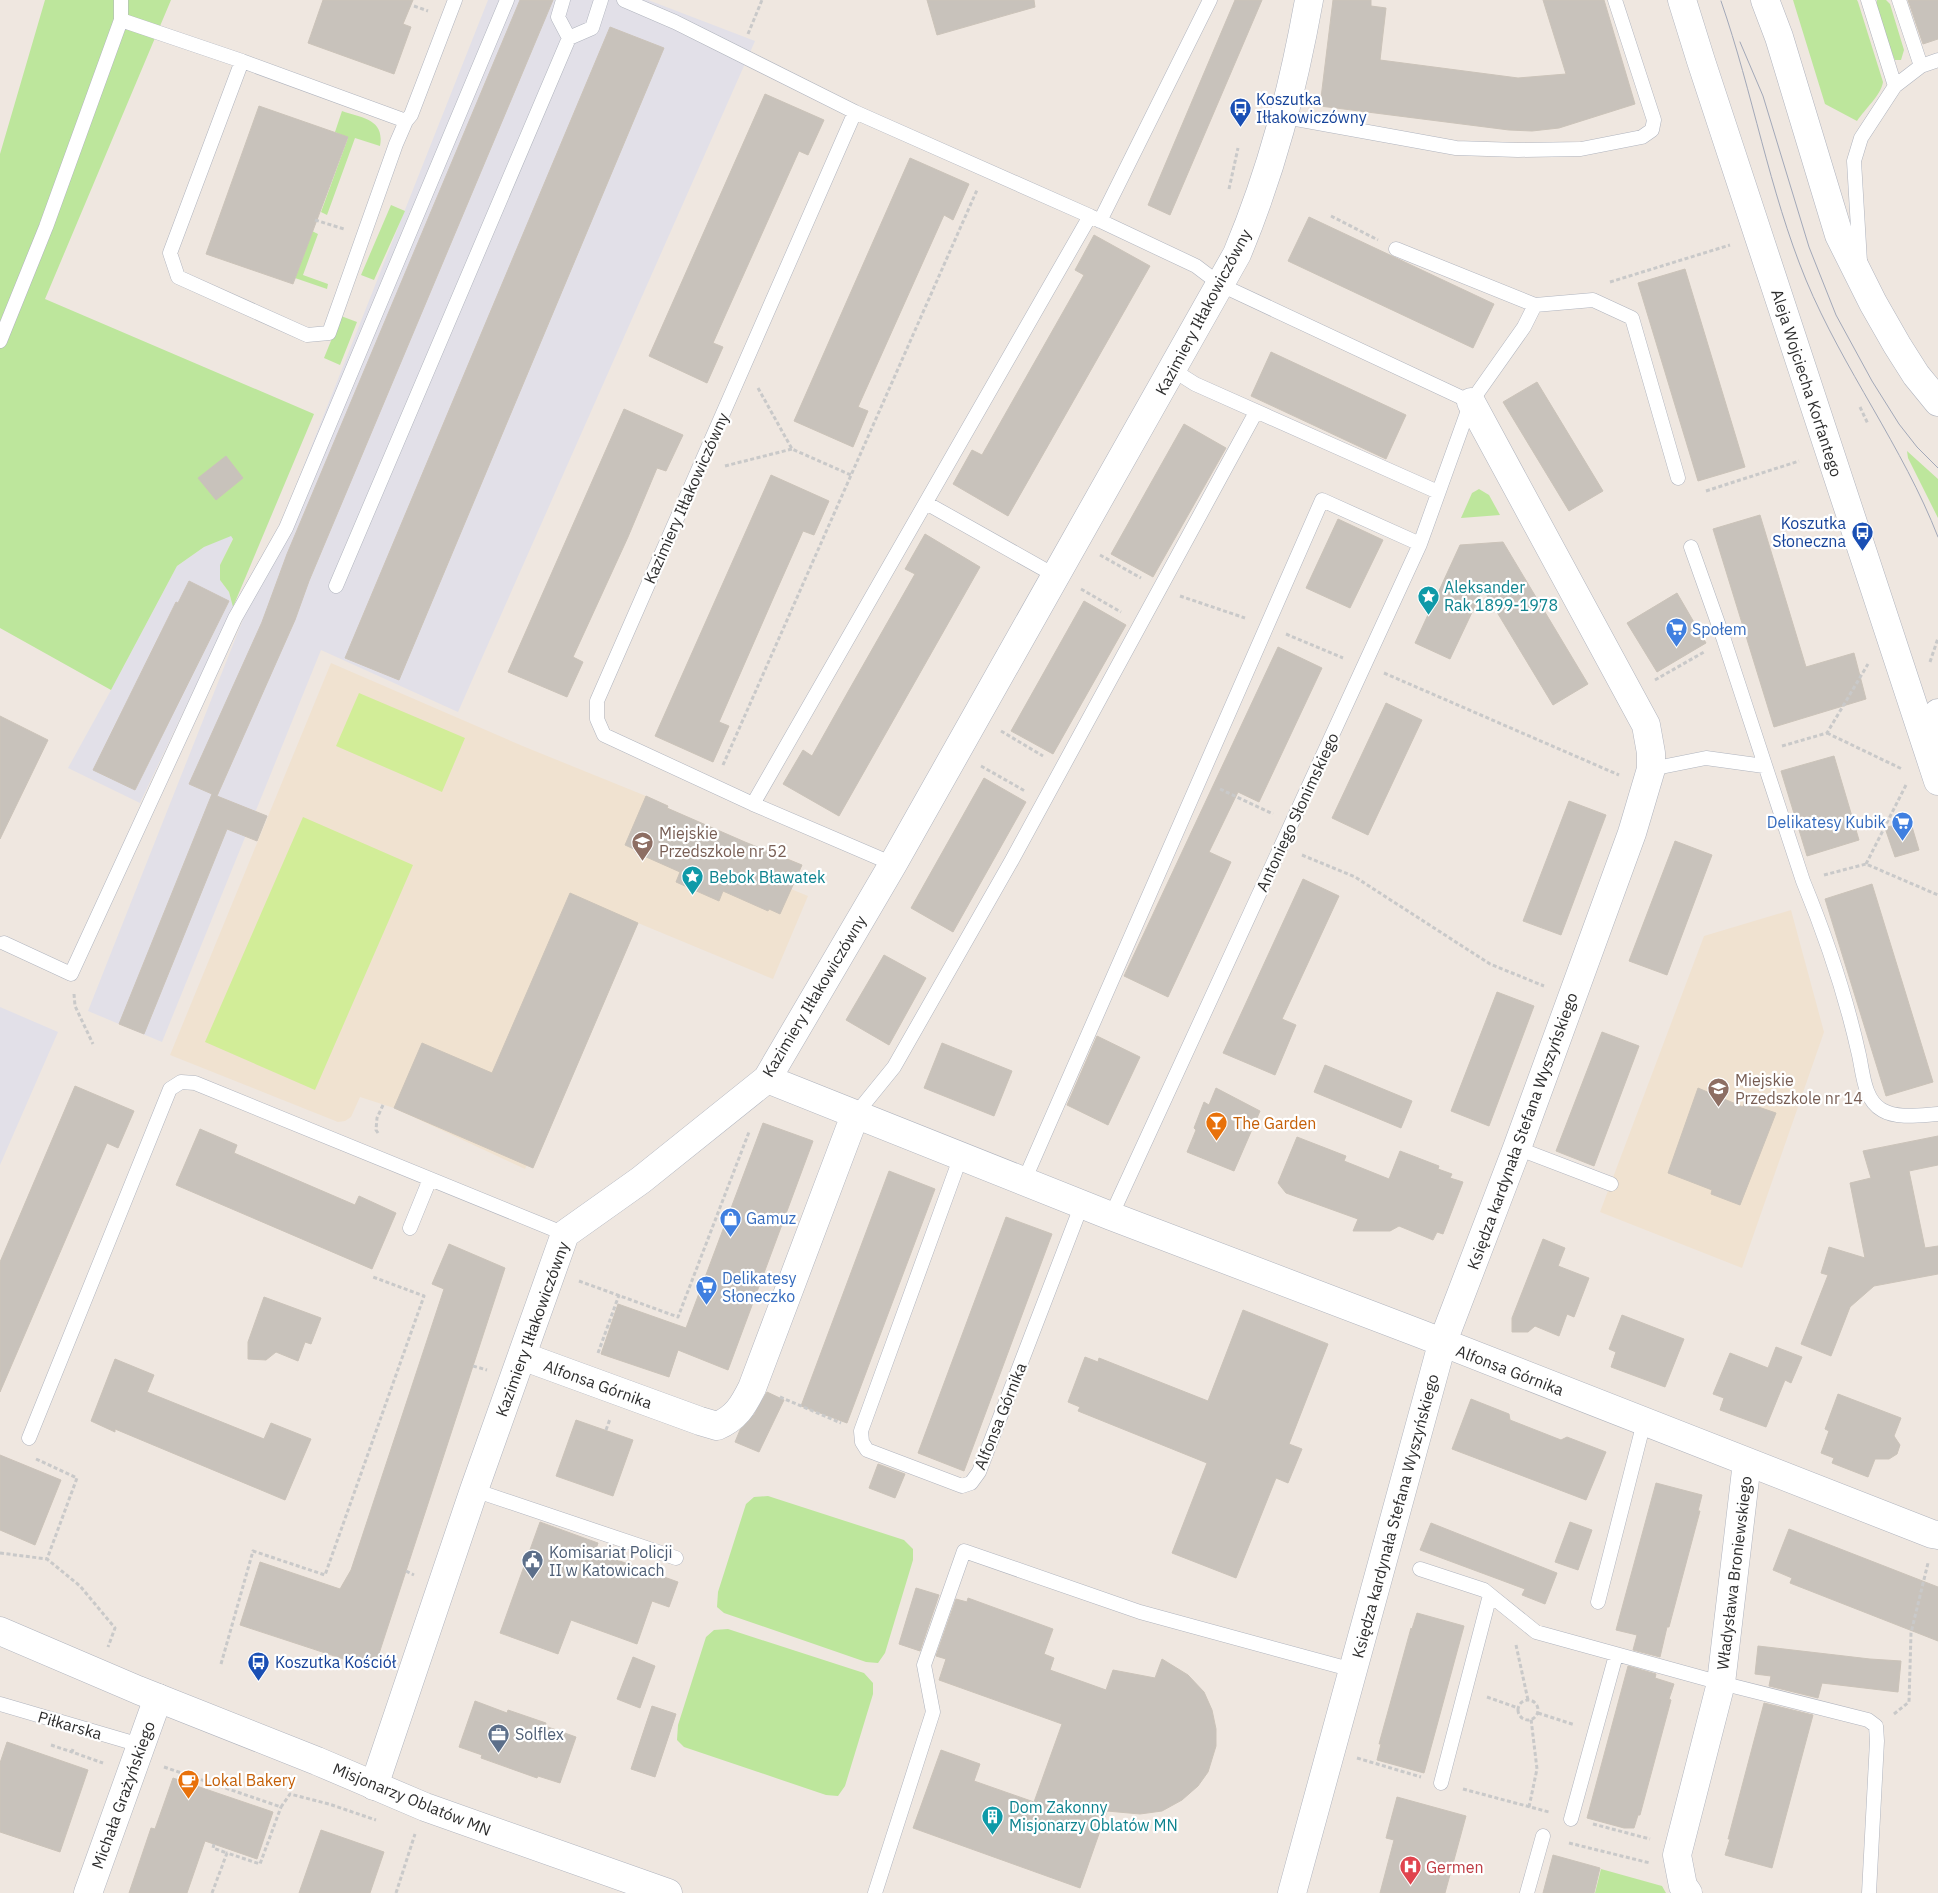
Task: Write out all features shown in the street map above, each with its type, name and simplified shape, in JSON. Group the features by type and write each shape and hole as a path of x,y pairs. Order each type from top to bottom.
{"street":[{"name":"Kazimiery Iłłakowiczówny","path":"374,1786 474,1490 565,1234 641,1180 766,1079 893,864 1066,581 1173,370 1237,254 1257,206 1285,117 1309,0"},
{"name":"Aleja Wojciecha Korfantego","path":"1682,0 1935,774"},
{"path":"1765,0 1779,37 1838,235 1897,346 1916,375 1938,402"},
{"name":"Księdza kardynała Stefana Wyszyńskiego","path":"1292,1893 1442,1344 1518,1148 1632,833 1639,774 1651,753 1646,725 1471,402"},
{"path":"1935,774 1938,713"},
{"name":"Alfonsa Górnika","path":"766,1079 1111,1216 1938,1535"},
{"name":"Alfonsa Górnika","path":"522,1356 700,1422 717,1426 729,1421 742,1408 752,1388 855,1115"},
{"name":"Władysława Broniewskiego","path":"1688,1893 1683,1886 1677,1855 1721,1683 1747,1462"},
{"name":"Misjonarzy Oblatów MN","path":"0,1631 158,1698 434,1810 668,1893"},
{"name":"Michała Grażyńskiego","path":"88,1893 149,1755 158,1698"}],"lane":[{"path":"0,341 46,227 121,20 121,0"},
{"path":"242,61 170,253 178,277 307,335 329,333 396,144 406,121 412,115 455,0"},
{"path":"4,943 71,974 235,618 286,528 507,0"},
{"path":"563,0 558,17 569,38"},
{"path":"336,586 569,38 592,28 602,0"},
{"path":"624,0 675,22 855,112 1196,266 1221,285 1471,402"},
{"path":"753,804 926,503 1095,219 1210,0"},
{"path":"1285,117 1456,148 1518,150 1581,149 1642,137 1652,130 1654,120 1615,0"},
{"path":"1868,0 1895,86"},
{"path":"1899,0 1921,66"},
{"path":"121,20 242,61 406,121"},
{"path":"1861,280 1854,162 1861,138 1895,86 1921,66 1938,60"},
{"name":"Kazimiery Iłłakowiczówny","path":"855,112 597,701 596,720 604,734 753,804 893,864"},
{"path":"1396,249 1534,305 1593,300 1632,318 1678,478"},
{"name":"Antoniego Słonimskiego","path":"1111,1216 1420,544 1471,402 1524,327 1534,305"},
{"path":"1173,370 1195,384 1438,492"},
{"path":"855,1115 894,1067 1063,768 1256,412"},
{"path":"1024,1181 1322,500 1420,544"},
{"path":"926,503 1066,581"},
{"path":"1691,547 1814,908 1853,1029 1869,1097 1882,1110 1905,1116 1938,1114"},
{"path":"1639,774 1706,758 1763,759"},
{"path":"29,1438 170,1089 181,1082 195,1083 565,1234"},
{"path":"1518,1148 1611,1184"},
{"path":"861,1432 961,1156"},
{"path":"410,1228 430,1179"},
{"name":"Alfonsa Górnika","path":"861,1432 862,1442 867,1450 962,1486 971,1483 979,1472 1082,1204"},
{"path":"1598,1602 1644,1422"},
{"path":"474,1490 676,1558"},
{"path":"875,1893 933,1712 924,1665 964,1551 1140,1612 1353,1670"},
{"name":"Władysława Broniewskiego","path":"1420,1569 1484,1590 1536,1632 1721,1683 1868,1720 1876,1726"},
{"path":"1441,1783 1490,1595"},
{"path":"1571,1818 1616,1655"},
{"name":"Piłkarska","path":"0,1704 149,1755"},
{"path":"1870,1893 1877,1741 1876,1726"},
{"path":"1527,1893 1543,1836"}],"path":[{"path":"739,55 762,0"},
{"path":"714,786 978,187"},
{"path":"1331,216 1374,238"},
{"path":"315,220 364,236"},
{"path":"1593,300 1600,288 1608,283 1731,245"},
{"path":"760,391 792,449 851,475"},
{"path":"1860,407 1868,424"},
{"path":"728,465 792,449"},
{"path":"1706,491 1799,461"},
{"path":"1096,552 1161,589"},
{"path":"1066,581 1142,624"},
{"path":"1658,679 1724,640"},
{"path":"1682,657 1686,663"},
{"path":"1763,759 1827,732 1868,664"},
{"path":"1378,671 1639,774"},
{"path":"994,726 1063,768"},
{"path":"1827,732 1902,769"},
{"path":"974,762 1044,802"},
{"path":"1200,779 1276,816"},
{"path":"1866,864 1907,783"},
{"path":"1297,853 1355,877 1490,964 1553,990"},
{"path":"1804,881 1866,864 1938,895"},
{"path":"71,974 75,1006 93,1044"},
{"path":"382,1138 376,1130 377,1118 383,1105"},
{"path":"574,1279 678,1317 751,1127"},
{"path":"221,1664 253,1551 325,1575 424,1296 373,1277"},
{"path":"598,1354 619,1295"},
{"path":"796,1404 861,1432"},
{"path":"29,1438 23,1454 77,1478 47,1559"},
{"path":"0,1553 47,1559 80,1586 115,1628 108,1648"},
{"path":"1876,1726 1909,1702 1911,1632 1929,1561"},
{"path":"1508,1610 1528,1700"},
{"path":"1465,1690 1518,1708"},
{"path":"1528,1700 1536,1704 1538,1713 1527,1720 1521,1717 1518,1708 1522,1702 1528,1700"},
{"path":"1538,1713 1595,1731"},
{"path":"1529,1807 1537,1769 1531,1719"},
{"path":"149,1755 281,1806"},
{"path":"1352,1757 1679,1847"},
{"path":"214,1844 212,1848 260,1864 281,1806 290,1794 328,1804 381,1822"},
{"path":"396,1893 417,1829"},
{"path":"407,1831 424,1837"},
{"path":"1543,1836 1649,1864 1679,1847"},
{"path":"212,1893 227,1853"}],"shaded area":[{"path":"488,0 648,0 755,41 458,712 321,650 162,1042 88,1011"},
{"path":"231,535 233,538 220,565 220,580 229,592 233,607 140,803 68,768 177,566 204,547"},
{"path":"331,663 525,747 646,796 668,806 667,808 779,857 780,855 802,865 791,889 808,896 773,979 638,923 525,1169 394,1108 360,1097 351,1117 345,1121 338,1122 170,1055"},
{"name":"Miejskie Przedszkole nr 14","path":"1791,910 1824,1032 1742,1268 1600,1212 1704,936"},
{"path":"0,1007 58,1032 0,1165"}],"green space":[{"path":"45,0 171,0 45,299 314,414 233,607 229,592 220,580 220,565 233,539 231,536 204,547 177,566 111,690 0,628 0,154"},
{"path":"1793,0 1857,0 1883,82 1876,97 1857,121 1825,104"},
{"path":"1877,0 1886,0 1890,4 1904,50 1901,60 1895,60 1886,39 1878,13"},
{"path":"342,111 364,118 375,125 381,137 380,146 355,138 327,215 321,212 348,138 335,132"},
{"path":"391,205 405,211 374,280 361,275"},
{"path":"312,231 318,234 303,275 328,284 327,289 295,278"},
{"path":"341,316 357,322 340,365 324,358"},
{"path":"1907,451 1938,479 1938,518 1908,458"},
{"path":"1479,489 1489,495 1500,515 1461,518 1472,493"},
{"path":"359,693 465,738 442,792 336,746"},
{"path":"303,817 413,865 315,1090 205,1042"},
{"path":"768,1496 904,1540 913,1549 913,1560 885,1653 878,1663 866,1662 724,1613 717,1607 718,1592 746,1504 754,1497"},
{"path":"728,1629 864,1673 873,1683 873,1694 845,1786 838,1796 826,1795 684,1747 677,1740 678,1725 706,1637 714,1630"},
{"path":"1601,1869 1662,1886 1666,1893 1595,1893"}],"building":[{"path":"323,0 413,0 403,24 411,27 394,74 308,43"},
{"path":"520,0 553,0 309,581 295,620 217,796 267,816 257,841 227,829 144,1034 119,1024 212,794 189,784 262,622 287,554"},
{"path":"927,0 1034,0 1035,7 937,35"},
{"path":"1235,0 1262,0 1170,215 1148,205"},
{"path":"1333,0 1371,0 1371,6 1386,8 1380,60 1518,78 1566,74 1543,0 1604,0 1635,104 1559,128 1532,131 1509,130 1320,106"},
{"path":"1908,0 1938,0 1938,39 1923,44"},
{"path":"610,27 664,48 399,680 345,658"},
{"path":"765,94 824,120 808,155 799,151 725,316 713,343 723,347 707,383 649,356"},
{"path":"259,106 348,137 293,284 206,254"},
{"path":"910,158 969,184 953,220 944,215 858,407 868,411 853,447 794,421"},
{"path":"1309,217 1494,304 1473,348 1288,261"},
{"path":"1094,235 1150,266 1008,516 953,484 972,450 982,455 1084,275 1075,270"},
{"path":"1685,269 1745,467 1698,481 1638,283"},
{"path":"1271,352 1406,415 1386,459 1251,396"},
{"path":"1537,382 1603,491 1569,511 1503,402"},
{"path":"624,409 683,435 666,471 657,468 628,537 573,657 583,662 567,697 508,672"},
{"path":"1184,424 1226,448 1153,577 1111,554"},
{"path":"226,456 243,478 216,500 198,478"},
{"path":"771,475 829,501 814,535 803,531 719,722 729,726 713,762 655,736"},
{"path":"1760,515 1806,667 1854,653 1866,699 1774,727 1713,529"},
{"path":"1338,519 1383,540 1350,608 1306,588"},
{"path":"925,534 980,567 839,816 783,784 803,750 812,756 915,574 905,569"},
{"path":"1503,542 1588,684 1553,705 1483,589 1450,659 1415,643 1460,545"},
{"path":"189,581 229,601 135,790 93,770 176,602 178,603"},
{"path":"1677,593 1706,643 1657,672 1627,623"},
{"path":"1084,601 1126,625 1053,754 1011,731"},
{"path":"1278,647 1322,668 1259,802 1238,792 1209,852 1231,862 1168,997 1124,976"},
{"path":"1386,703 1422,720 1368,835 1332,818"},
{"path":"0,716 48,740 0,839"},
{"path":"1834,756 1859,840 1807,856 1781,771"},
{"path":"984,778 1026,802 953,932 911,908"},
{"path":"646,796 668,806 667,808 802,865 780,914 769,909 768,911 723,891 719,901 676,882 680,872 635,852 636,850 625,845"},
{"path":"1569,801 1606,815 1561,935 1523,921"},
{"path":"1910,820 1919,850 1895,857 1885,828"},
{"path":"1675,841 1712,855 1667,975 1629,961"},
{"path":"1303,879 1339,896 1282,1019 1296,1025 1275,1075 1223,1053"},
{"path":"1872,884 1933,1082 1886,1096 1825,899"},
{"path":"570,893 638,923 533,1168 394,1108 422,1043 492,1073"},
{"path":"884,955 926,978 889,1045 846,1020"},
{"path":"1497,992 1534,1006 1489,1126 1451,1111"},
{"path":"1602,1032 1639,1046 1594,1166 1556,1151"},
{"path":"1097,1036 1140,1057 1108,1125 1067,1105"},
{"path":"942,1043 1012,1071 994,1116 924,1088"},
{"path":"1325,1065 1412,1101 1401,1128 1314,1092"},
{"path":"75,1086 134,1111 118,1148 107,1143 0,1392 0,1262"},
{"path":"1216,1088 1260,1111 1234,1171 1187,1152 1204,1102 1209,1105"},
{"path":"1698,1088 1743,1107 1744,1102 1776,1113 1740,1205 1711,1194 1712,1190 1668,1173"},
{"path":"763,1123 813,1141 728,1370 678,1350 669,1377 601,1354 618,1304 686,1328"},
{"path":"200,1129 237,1145 234,1153 355,1205 359,1196 396,1213 372,1269 176,1185"},
{"path":"1938,1136 1938,1165 1909,1171 1925,1248 1938,1246 1938,1274 1874,1286 1850,1307 1831,1356 1801,1344 1828,1275 1821,1273 1829,1247 1865,1258 1850,1183 1871,1178 1863,1151"},
{"path":"1297,1137 1346,1156 1344,1161 1389,1179 1400,1151 1439,1166 1438,1169 1452,1174 1450,1178 1463,1182 1443,1234 1437,1232 1433,1240 1399,1226 1390,1231 1353,1231 1358,1219 1286,1193 1278,1183"},
{"path":"889,1171 935,1189 847,1423 801,1406"},
{"path":"1006,1217 1052,1234 964,1471 918,1453"},
{"path":"1543,1239 1565,1248 1558,1266 1589,1278 1574,1317 1567,1314 1559,1336 1535,1326 1528,1332 1512,1332 1512,1318"},
{"path":"449,1244 505,1268 374,1669 240,1625 260,1562 340,1589 351,1570 444,1289 432,1284"},
{"path":"264,1297 321,1318 311,1344 305,1342 298,1361 276,1352 266,1360 248,1359 248,1342"},
{"path":"1243,1310 1328,1344 1289,1444 1302,1449 1288,1483 1276,1478 1236,1578 1172,1553 1207,1463 1078,1411 1080,1407 1068,1402 1085,1357 1098,1362 1099,1358 1208,1401"},
{"path":"1622,1315 1684,1339 1665,1387 1611,1367 1616,1352 1609,1349"},
{"path":"1776,1347 1802,1357 1791,1383 1785,1380 1766,1427 1720,1410 1724,1398 1713,1394 1730,1353 1768,1368"},
{"path":"115,1359 154,1375 147,1392 264,1439 271,1423 311,1439 285,1500 115,1429 115,1432 91,1421"},
{"path":"767,1392 784,1400 759,1452 735,1442 740,1430 754,1415"},
{"path":"1838,1394 1901,1418 1894,1436 1900,1445 1897,1454 1889,1459 1875,1459 1868,1477 1832,1463 1834,1458 1821,1453 1829,1431 1825,1429"},
{"path":"1471,1399 1509,1414 1510,1420 1561,1440 1567,1437 1606,1452 1586,1500 1452,1449"},
{"path":"576,1420 633,1440 613,1496 556,1476"},
{"path":"0,1455 61,1480 35,1545 0,1530"},
{"path":"878,1464 905,1474 895,1498 869,1488"},
{"path":"1656,1483 1702,1495 1698,1511 1700,1511 1660,1657 1633,1650 1637,1635 1616,1630"},
{"path":"540,1522 598,1543 595,1552 678,1582 669,1607 652,1601 637,1644 571,1620 558,1654 500,1633"},
{"path":"1570,1522 1592,1530 1578,1570 1555,1562"},
{"path":"1431,1523 1557,1573 1545,1604 1522,1595 1525,1589 1420,1550"},
{"path":"1789,1529 1938,1587 1938,1641 1790,1583 1792,1578 1773,1570"},
{"path":"916,1588 939,1595 920,1651 899,1644"},
{"path":"968,1598 1053,1629 1044,1654 1054,1658 1050,1670 1106,1690 1113,1670 1155,1678 1162,1659 1188,1675 1204,1692 1212,1710 1216,1729 1216,1746 1208,1772 1198,1786 1182,1800 1162,1811 1140,1814 1107,1811 1080,1888 913,1828 941,1750 980,1764 974,1781 1034,1802 1062,1724 939,1680 946,1659 936,1656 956,1599 967,1602"},
{"path":"1417,1613 1464,1626 1424,1773 1377,1760 1381,1744 1379,1744 1411,1628"},
{"path":"1758,1646 1901,1661 1898,1692 1822,1683 1818,1698 1769,1686 1771,1676 1755,1674"},
{"path":"633,1657 655,1666 640,1708 617,1699"},
{"path":"1628,1666 1656,1674 1655,1678 1674,1684 1640,1815 1638,1815 1634,1828 1624,1828 1587,1818"},
{"path":"475,1701 507,1713 508,1710 546,1723 545,1726 576,1737 560,1783 538,1776 537,1778 481,1758 482,1755 459,1747"},
{"path":"1764,1703 1813,1715 1772,1868 1725,1855"},
{"path":"652,1706 676,1714 655,1777 631,1769"},
{"path":"7,1742 88,1770 60,1852 0,1832 0,1763"},
{"path":"173,1778 273,1812 257,1859 205,1841 187,1893 129,1893 151,1828 155,1829"},
{"path":"1397,1797 1466,1816 1445,1893 1380,1893 1394,1840 1386,1838"},
{"path":"321,1830 384,1852 370,1893 299,1893"},
{"path":"1553,1855 1600,1868 1594,1893 1543,1893"}],"tram line":[{"path":"1721,1 1743,71 1771,176 1806,280 1837,345 1908,471 1938,537"},
{"path":"1740,42 1763,96 1809,247 1836,315 1872,381 1899,424 1917,447 1938,468"}],"place":[{"name":"Koszutka Iłłakowiczówny","path":"1240,127"},
{"name":"Koszutka Słoneczna","path":"1862,551"},
{"name":"Aleksander Rak 1899-1978","path":"1428,615"},
{"name":"Społem","path":"1676,648"},
{"name":"Delikatesy Kubik","path":"1902,841"},
{"name":"Miejskie Przedszkole nr 52","path":"643,861"},
{"name":"Bebok Bławatek","path":"693,896"},
{"name":"Miejskie Przedszkole nr 14","path":"1719,1108"},
{"name":"The Garden","path":"1217,1142"},
{"name":"Gamuz","path":"730,1237"},
{"name":"Delikatesy Słoneczko","path":"706,1306"},
{"name":"Komisariat Policji II w Katowicach","path":"533,1580"},
{"name":"Koszutka Kościół","path":"259,1681"},
{"name":"Solflex","path":"499,1753"},
{"name":"Lokal Bakery","path":"188,1799"},
{"name":"Dom Zakonny Misjonarzy Oblatów MN","path":"993,1835"},
{"name":"Germen","path":"1410,1886"}]}
